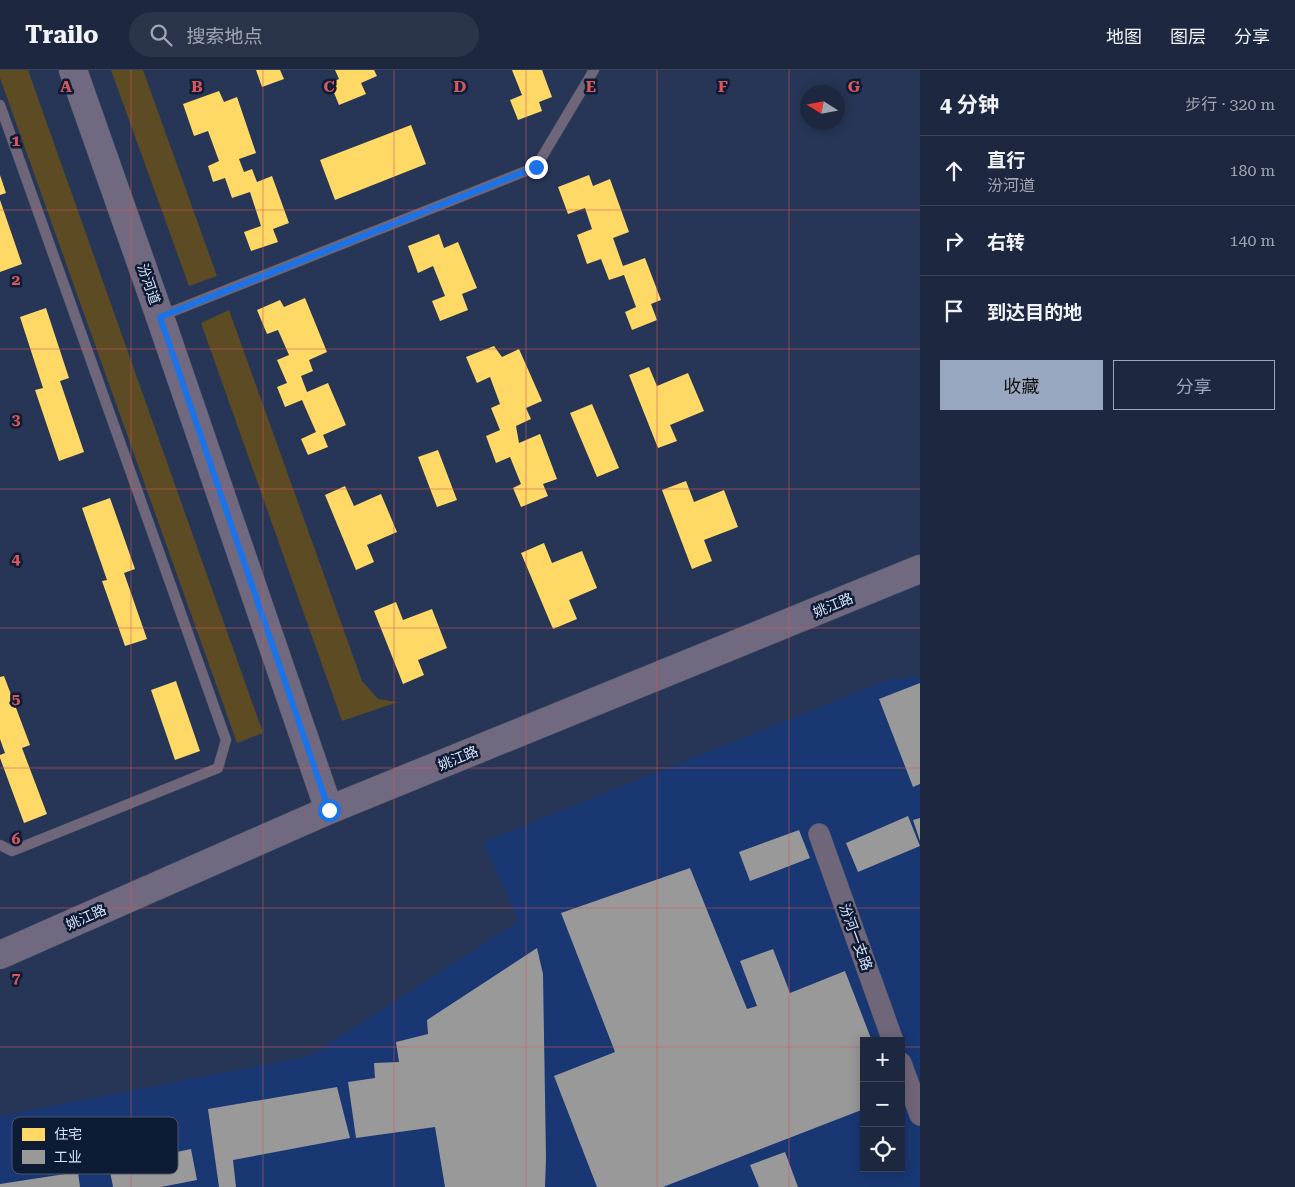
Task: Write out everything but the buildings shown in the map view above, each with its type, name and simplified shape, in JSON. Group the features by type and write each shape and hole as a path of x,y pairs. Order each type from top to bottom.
{"main road":[{"name":"汾河道","path":"74,70 329,810"},
{"name":"姚江路","path":"0,955 329,810 920,569"}],"street":[{"name":"汾河一支路","path":"819,834 892,1037"},
{"path":"905,1074 920,1115"}],"lane":[{"path":"160,317 536,167 594,70"},
{"path":"0,105 226,740 218,768 12,851 0,845"}],"shaded area":[{"path":"0,70 28,70 263,733 237,743 0,78"},
{"path":"111,70 143,70 217,276 189,286"},
{"path":"229,310 362,681 378,699 398,702 342,721 201,323"},
{"path":"920,676 920,1187 0,1187 0,1116 310,1056 519,921 483,842 888,680"}],"route":[{"path":"329,810 160,317 536,167"}]}
